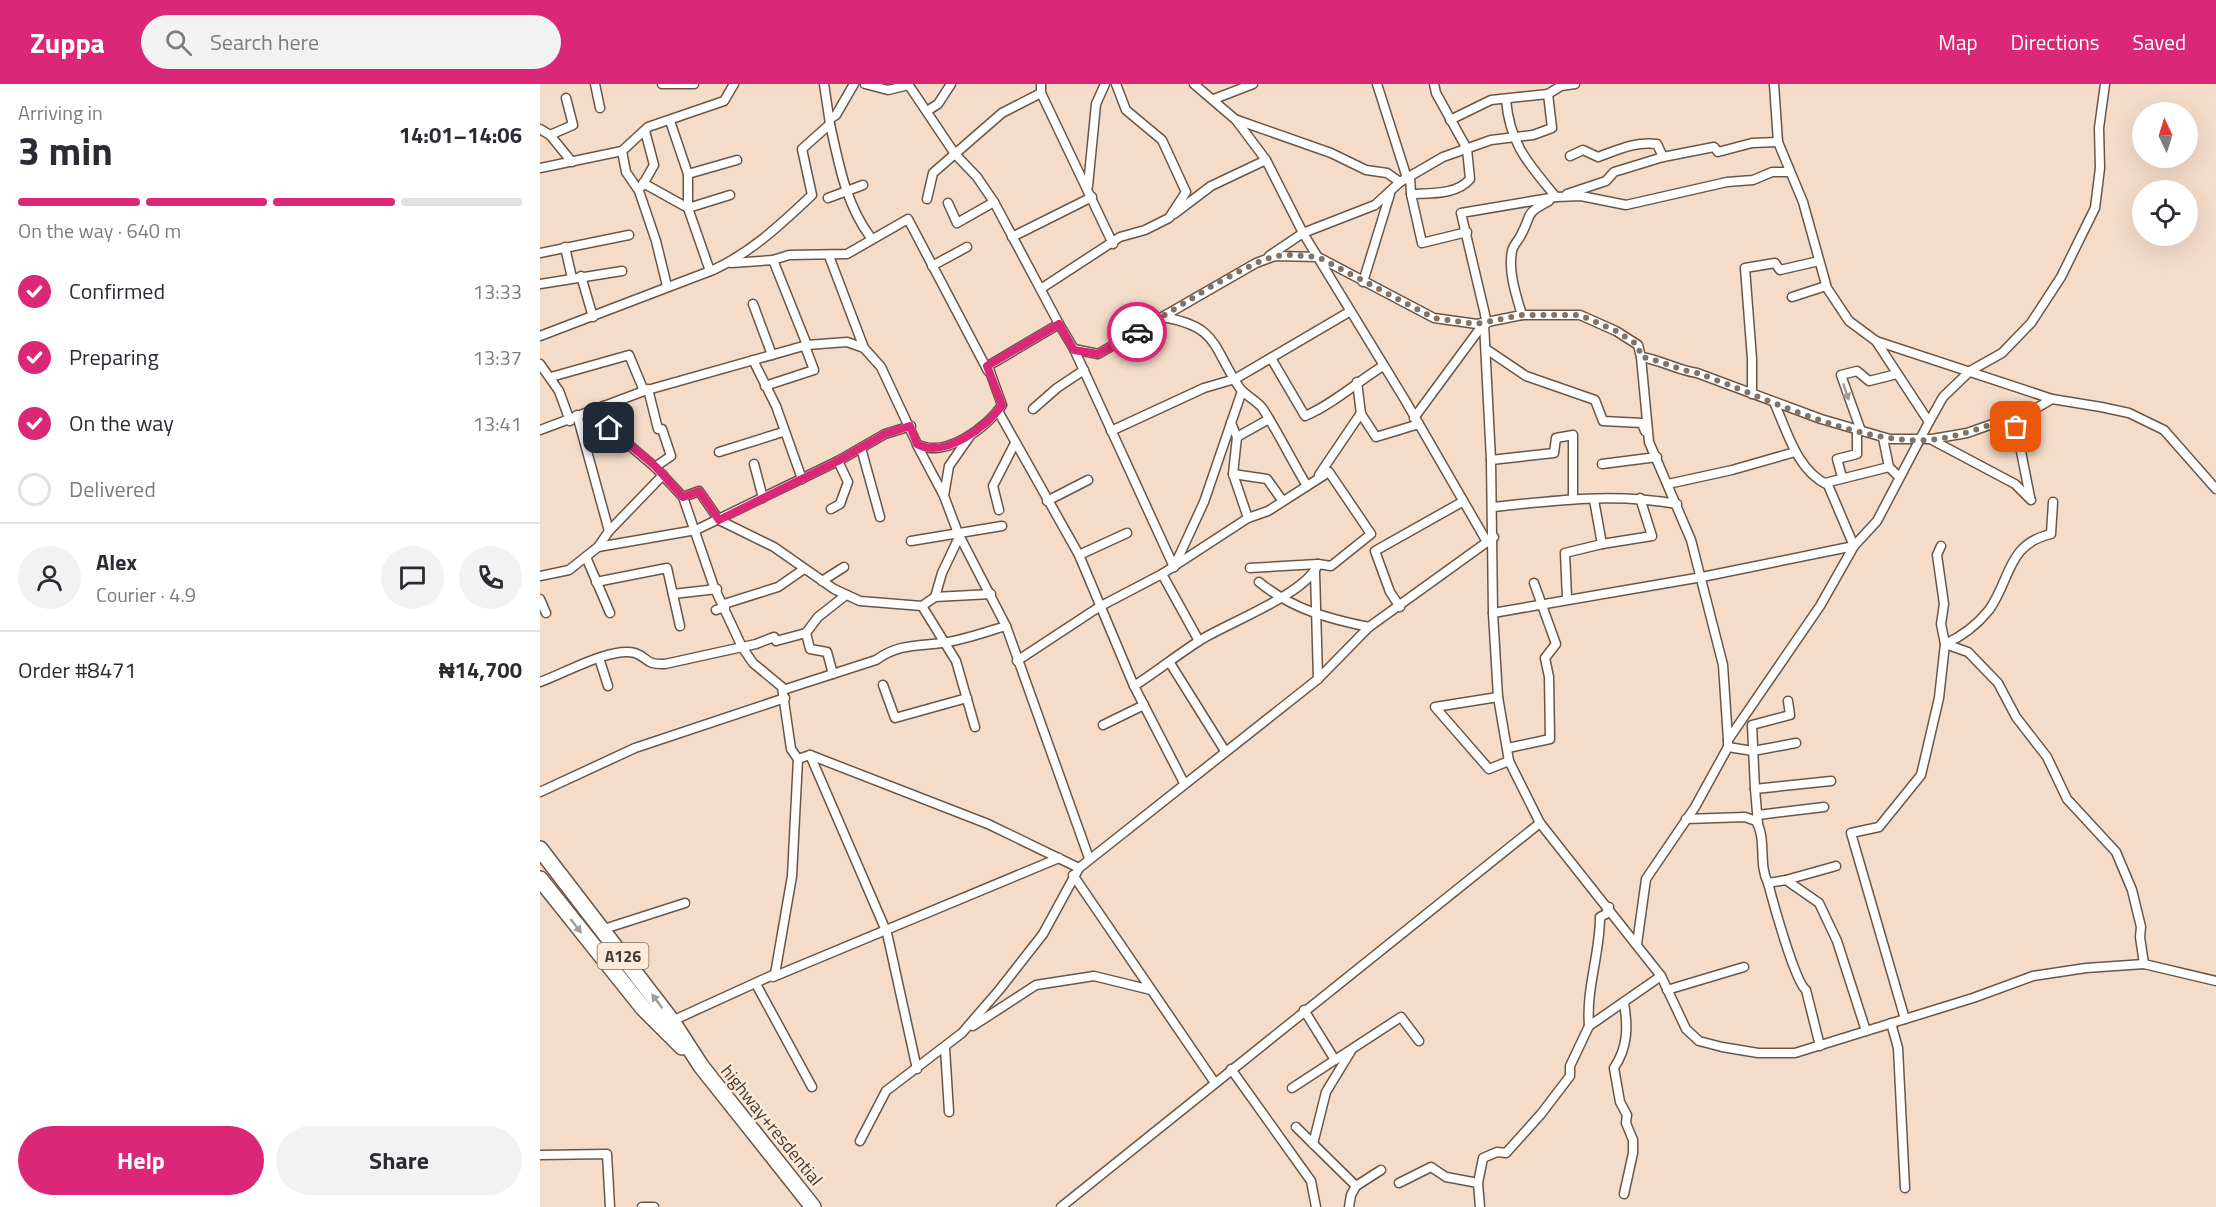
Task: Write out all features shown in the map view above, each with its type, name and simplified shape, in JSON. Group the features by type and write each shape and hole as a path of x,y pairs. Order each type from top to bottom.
{"highway":[{"name":"A126","path":"540,849 604,929 672,1021 701,1066"},
{"name":"A126","path":"540,879 643,1008 701,1066"},
{"name":"highway+resdential","path":"701,1066 813,1207"}],"street":[{"path":"595,84 600,108"},
{"path":"666,85 694,84"},
{"path":"540,168 622,151 648,128 724,101 734,84"},
{"path":"824,84 830,122 847,192 857,219 871,238"},
{"path":"540,336 710,271 764,239 812,195 802,149 836,115 854,84"},
{"path":"865,84 888,90 908,85 955,154 977,177 994,202 1084,370 1174,567"},
{"path":"927,111 938,104 951,84"},
{"path":"1090,192 1095,104 1105,84"},
{"path":"1116,84 1126,110 1162,140 1186,192 1169,218"},
{"path":"1194,84 1236,120 1266,160 1303,233 1348,312 1383,366 1462,502 1491,540"},
{"path":"1214,99 1253,84"},
{"path":"1377,84 1411,194 1422,243 1467,232"},
{"path":"1411,194 1447,192 1467,183 1470,179 1467,149 1450,120 1434,84"},
{"path":"1450,120 1491,100 1548,94 1560,85 1575,84"},
{"path":"1774,84 1778,142 1786,158 1788,172 1803,202 1826,286 1849,321 1875,341 1929,422"},
{"path":"1637,944 1646,879 1686,819 1728,744 1820,606 1854,546 1877,521 1943,397 1970,371 2002,353 2031,323 2061,277 2094,208 2100,168 2099,128 2105,84"},
{"path":"927,199 933,173 1002,113 1041,88 1113,243"},
{"path":"1074,350 1098,354 1217,283 1266,258 1303,233 1376,205 1405,179 1443,157 1491,140 1513,138 1552,128 1548,94"},
{"path":"550,135 573,124 566,98"},
{"path":"1506,100 1513,138 1528,165 1556,197"},
{"path":"1236,120 1331,153 1366,170 1405,179"},
{"path":"670,121 688,174 688,208 710,271"},
{"path":"540,129 550,135 572,162"},
{"path":"645,131 654,165 641,187 667,286"},
{"path":"1570,156 1583,150 1598,158 1626,146 1646,142 1658,144 1663,157"},
{"path":"1522,315 1512,275 1512,249 1522,234 1526,217 1535,208 1556,197 1606,181 1614,172 1663,157 1714,147 1718,152 1752,143 1778,142"},
{"path":"622,151 626,172 641,187 688,208 730,195"},
{"path":"688,174 737,160"},
{"path":"1042,288 1120,237 1145,230 1169,218 1211,186 1266,160"},
{"path":"1788,172 1772,172 1753,180 1727,182 1626,205 1581,196 1556,197 1461,213 1467,232 1485,323 1490,482 1494,507 1491,540 1498,697 1509,761 1540,823 1661,976 1686,1029 1699,1041 1758,1053 1795,1053 2033,976 2144,964 2216,981"},
{"path":"828,198 863,184"},
{"path":"1363,282 1391,191"},
{"path":"1012,237 1090,192"},
{"path":"948,203 957,223 994,202"},
{"path":"727,263 773,260 789,255 847,254 871,238 908,219 991,377"},
{"path":"540,253 629,235"},
{"path":"565,247 593,317"},
{"path":"932,266 967,247"},
{"path":"1266,258 1290,255 1318,257 1434,318 1458,323 1485,323 1522,315 1555,313 1591,319 1638,345 1648,442"},
{"path":"830,256 864,348 881,366 944,496 959,534 1006,626 1089,858"},
{"path":"765,386 814,370 773,260"},
{"path":"1752,394 1752,359 1744,268 1775,263 1780,270 1819,261"},
{"path":"540,284 622,271"},
{"path":"1792,297 1826,286"},
{"path":"753,304 772,355"},
{"path":"1111,431 1204,388 1235,379 1348,312"},
{"path":"1162,317 1186,321 1203,330 1220,350 1242,391 1260,406 1269,419 1307,486"},
{"path":"1357,382 1361,413 1376,437 1416,421 1485,323"},
{"path":"944,496 949,466 971,436 1002,405 987,366 1059,324"},
{"path":"1875,341 2052,399 2110,409 2152,422 2164,430 2216,489"},
{"path":"540,430 646,390 806,345 847,342 864,348"},
{"path":"1486,349 1526,376 1595,400 1603,421 1642,423 1648,442 1677,504 1702,577 1723,665 1728,744"},
{"path":"551,377 628,355 646,390 658,429 662,429 671,456 655,466"},
{"path":"1641,357 1657,359 1677,370 1697,373 1774,402 1883,438 1932,440 1967,433 2052,399"},
{"path":"1271,358 1305,416 1331,403 1357,382 1383,366"},
{"path":"753,360 776,406 783,432 802,479"},
{"path":"540,364 551,377 573,418 609,531"},
{"path":"1033,410 1057,388 1084,370"},
{"path":"1842,477 1837,459 1857,454 1859,431 1841,375 1857,371 1869,381 1897,374"},
{"path":"1174,567 1204,502 1242,391"},
{"path":"1774,402 1796,452 1816,479 1828,485 1854,546"},
{"path":"603,406 609,428 655,466 683,497 717,589 742,647 753,663 784,694 791,748 798,759 792,876 773,977"},
{"path":"998,411 1079,555 1099,608 1134,686 1184,783"},
{"path":"1315,480 1361,413"},
{"path":"1932,440 2015,484 2031,500 2026,485 2023,452 2014,416"},
{"path":"1237,437 1269,419"},
{"path":"1231,422 1237,437 1233,474 1248,518"},
{"path":"598,547 696,530 838,461 885,434 910,426"},
{"path":"719,452 783,432"},
{"path":"1491,460 1554,453 1556,438 1573,435 1573,499"},
{"path":"917,444 932,449 971,436"},
{"path":"1883,438 1889,467 1899,477"},
{"path":"999,510 993,486 1015,443"},
{"path":"861,448 880,517"},
{"path":"1668,484 1731,471 1796,452"},
{"path":"1602,464 1657,457"},
{"path":"831,509 840,504 848,482 838,461"},
{"path":"754,464 763,498"},
{"path":"1825,483 1889,467"},
{"path":"1017,661 1099,608 1174,567 1248,518 1268,511 1329,472 1371,534 1331,566 1250,568"},
{"path":"1233,474 1267,479 1282,500"},
{"path":"540,576 569,570 586,557 598,547 609,531 663,475"},
{"path":"1047,501 1088,480"},
{"path":"683,497 699,491 719,520 774,547 822,581 860,601 922,606 935,597 991,594"},
{"path":"1494,507 1573,499 1640,498 1677,504"},
{"path":"1567,598 1565,554 1602,544 1652,536 1640,498"},
{"path":"1594,500 1602,544"},
{"path":"1400,607 1390,592 1375,551 1462,502"},
{"path":"1945,644 1960,637 1990,608 2010,565 2031,539 2051,534 2053,502"},
{"path":"911,540 1002,526"},
{"path":"1079,555 1127,533"},
{"path":"935,597 942,573 959,534"},
{"path":"962,1033 1043,934 1076,871 1089,858 1318,679 1369,627 1491,540"},
{"path":"1493,613 1543,605 1567,598 1702,577 1854,546"},
{"path":"1905,1019 1851,832 1879,827 1921,775 1939,698 1945,644 1941,624 1944,604 1937,555 1941,546"},
{"path":"586,557 610,613"},
{"path":"822,581 844,567"},
{"path":"596,582 667,568 680,626"},
{"path":"1134,686 1199,641 1282,598 1316,568"},
{"path":"1316,568 1315,615 1318,679"},
{"path":"716,610 778,587 804,569"},
{"path":"1162,574 1199,641"},
{"path":"1259,582 1282,598 1315,615 1369,627"},
{"path":"1508,748 1550,738 1549,677 1545,658 1556,644 1534,583"},
{"path":"673,594 717,589"},
{"path":"540,682 599,658 635,653 651,665 665,664 742,647 774,637 776,641 806,633 818,617 846,595"},
{"path":"540,599 546,613"},
{"path":"922,606 956,661 975,727"},
{"path":"540,792 635,748 876,660 906,645 944,643 1006,626"},
{"path":"806,633 810,649 827,652 833,674"},
{"path":"1945,644 1968,652 1998,683 2016,717 2047,757 2067,799 2116,852 2132,890 2141,927 2139,938 2144,964"},
{"path":"599,658 608,686"},
{"path":"1170,663 1225,751"},
{"path":"883,685 895,718 967,698"},
{"path":"1498,697 1436,707 1489,770 1509,761"},
{"path":"1788,701 1790,715 1752,725 1762,871 1768,883 1795,970 1802,987 1806,990 1820,1046"},
{"path":"1103,725 1144,705"},
{"path":"1728,744 1753,751 1796,743"},
{"path":"798,759 810,755 988,824 1059,858 1076,871 1151,990 1215,1083"},
{"path":"810,755 886,930 917,1069"},
{"path":"1755,789 1830,781"},
{"path":"1686,819 1745,817 1758,820 1824,807"},
{"path":"1061,1207 1540,823"},
{"path":"672,1021 1059,858"},
{"path":"1768,883 1836,866"},
{"path":"1786,880 1819,903 1837,941 1866,1031"},
{"path":"604,929 686,903"},
{"path":"1480,1207 1478,1183 1483,1158 1497,1152 1506,1153 1541,1114 1570,1076 1570,1066 1589,1026 1590,975 1600,936 1600,917 1606,914 1608,907"},
{"path":"1667,990 1744,967"},
{"path":"860,1141 886,1091 962,1033 1036,985 1094,976 1151,990"},
{"path":"1589,1026 1661,976"},
{"path":"756,984 812,1087"},
{"path":"1624,1003 1628,1024 1624,1053 1614,1068 1620,1102 1627,1115 1626,1123 1633,1140 1633,1153 1624,1194"},
{"path":"1304,1010 1335,1060"},
{"path":"1292,1088 1401,1017 1419,1041"},
{"path":"1891,1023 1898,1048 1905,1188"},
{"path":"945,1048 949,1112"},
{"path":"1313,1144 1326,1092 1352,1049"},
{"path":"1231,1069 1311,1180 1316,1207"},
{"path":"1296,1127 1356,1186"},
{"path":"540,1155 607,1154 610,1207"},
{"path":"1399,1183 1431,1167 1446,1177 1478,1183"},
{"path":"1349,1207 1350,1195 1356,1186 1382,1170"},
{"path":"642,1207 654,1207"}],"way so far":[{"path":"1137,332 1217,283 1266,258 1290,255 1318,257 1434,318 1476,324 1522,315 1555,313 1580,315 1616,331 1638,345 1641,357 1657,359 1677,370 1697,373 1821,419 1883,438 1932,440 1967,433 2014,416 2016,427"}],"route":[{"path":"609,428 622,442 655,466 683,497 699,491 719,520 838,461 885,434 910,426 917,444 932,449 971,436 1002,405 987,366 1059,324 1074,350 1098,354 1137,332"}]}
